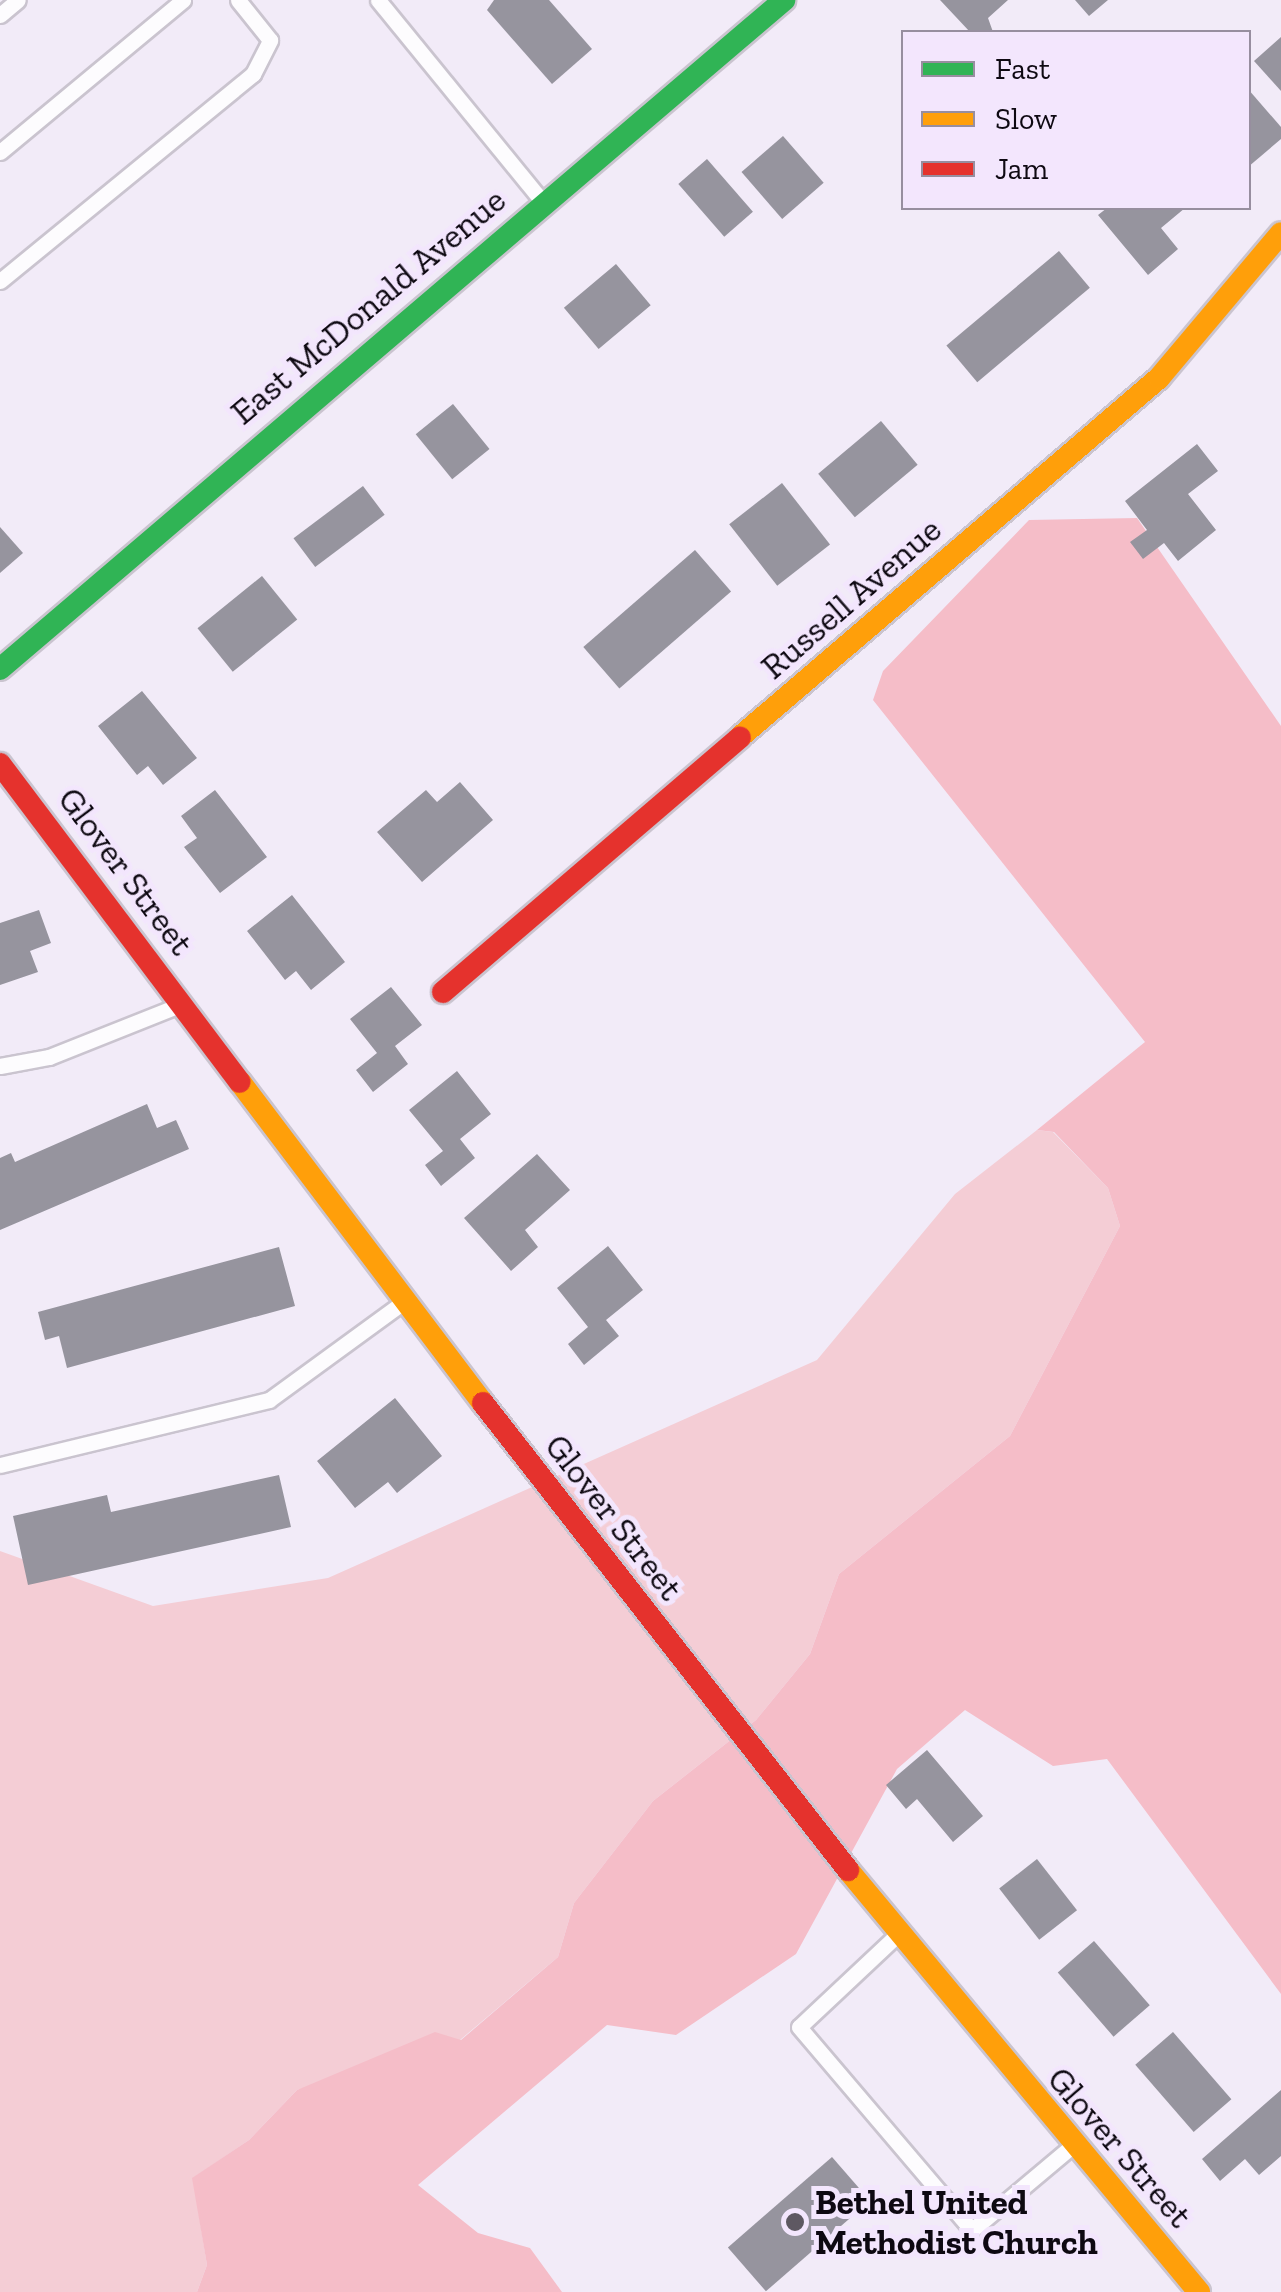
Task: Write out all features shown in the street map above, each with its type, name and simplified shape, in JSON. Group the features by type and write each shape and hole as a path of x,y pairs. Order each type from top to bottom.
{"street":[{"name":"East McDonald Avenue","path":"0,669 784,0"},
{"name":"Russell Avenue","path":"443,992 1159,378 1281,233"},
{"name":"Glover Street","path":"0,764 724,1721 1071,2147 1199,2292"}],"lane":[{"path":"0,15 18,0"},
{"path":"0,152 183,0"},
{"path":"0,281 252,74 270,40 238,0"},
{"path":"378,0 543,203"},
{"path":"0,1066 49,1058 184,1004"},
{"path":"0,1465 268,1400 408,1299"},
{"path":"896,1934 799,2026 972,2230 1071,2147"}],"shaded area":[{"path":"1137,518 1281,726 1281,1994 1107,1759 1053,1766 965,1710 897,1769 796,1954 676,2035 607,2025 418,2185 478,2233 530,2248 562,2292 197,2292 207,2265 192,2178 249,2140 297,2090 435,2032 461,2040 558,1957 574,1903 653,1801 756,1720 810,1654 839,1574 1010,1436 1120,1226 1108,1188 1054,1132 1037,1130 1145,1042 873,700 883,671 1029,520"},
{"path":"1037,1130 1053,1132 1108,1188 1120,1226 1010,1436 839,1574 810,1654 756,1720 653,1801 574,1903 558,1957 460,2040 297,2090 249,2140 193,2178 207,2265 197,2292 0,2292 0,1551 153,1606 328,1578 817,1360 955,1194"}],"building":[{"path":"494,0 549,0 592,49 552,84 487,10"},
{"path":"940,0 1008,0 988,18 992,30 968,30"},
{"path":"1075,0 1108,0 1089,16"},
{"path":"1281,37 1281,91 1254,61"},
{"path":"1251,92 1281,127 1281,139 1251,164"},
{"path":"783,136 824,183 782,219 741,172"},
{"path":"707,159 753,212 724,237 678,184"},
{"path":"1104,210 1183,210 1161,228 1178,249 1148,275 1098,215"},
{"path":"1059,251 1090,288 977,382 946,345"},
{"path":"616,264 651,305 599,349 564,308"},
{"path":"453,404 490,449 452,479 416,434"},
{"path":"881,421 918,465 855,517 818,474"},
{"path":"1197,444 1218,471 1188,494 1216,530 1178,561 1164,543 1143,559 1130,542 1147,530 1125,501"},
{"path":"782,483 830,544 777,586 729,524"},
{"path":"363,486 385,515 315,567 294,538"},
{"path":"0,527 23,553 0,573"},
{"path":"695,550 731,592 619,689 583,647"},
{"path":"262,576 297,620 233,672 197,628"},
{"path":"142,691 197,758 163,785 148,766 137,775 98,726"},
{"path":"460,782 493,820 422,882 377,832 426,790 437,802"},
{"path":"215,790 267,857 220,893 184,847 197,838 181,816"},
{"path":"292,895 345,962 311,990 296,971 285,980 247,931"},
{"path":"39,910 51,943 30,951 38,972 0,985 0,923"},
{"path":"391,987 422,1025 395,1046 408,1064 373,1092 356,1070 377,1053 350,1019"},
{"path":"457,1071 491,1114 460,1139 475,1158 441,1186 425,1165 443,1151 409,1110"},
{"path":"147,1104 157,1128 176,1120 189,1149 0,1230 0,1158 11,1153 15,1162"},
{"path":"537,1154 570,1190 525,1230 538,1247 511,1271 464,1218"},
{"path":"608,1246 643,1290 606,1320 619,1336 584,1365 568,1344 588,1327 557,1288"},
{"path":"279,1247 295,1306 67,1368 59,1336 45,1340 38,1312"},
{"path":"395,1398 442,1456 397,1493 388,1482 355,1508 317,1461"},
{"path":"279,1475 291,1527 28,1585 13,1516 107,1495 111,1512"},
{"path":"927,1750 983,1816 953,1842 917,1799 906,1809 886,1785"},
{"path":"1037,1859 1077,1910 1039,1940 999,1889"},
{"path":"1094,1941 1150,2005 1114,2037 1058,1972"},
{"path":"1173,2032 1231,2099 1194,2132 1135,2065"},
{"path":"1281,2090 1281,2156 1259,2175 1245,2159 1220,2181 1202,2159"},
{"path":"832,2157 870,2201 766,2291 728,2248"}],"traffic: fast":[{"path":"0,669 784,0"}],"traffic: slow":[{"path":"740,737 1159,378 1281,233"},
{"path":"240,1082 483,1403"},
{"path":"848,1870 1199,2292"}],"traffic: jam":[{"path":"443,992 740,737"},
{"path":"0,764 240,1082"},
{"path":"483,1403 848,1870"}],"place":[{"name":"Bethel United Methodist Church","path":"795,2222"}]}
